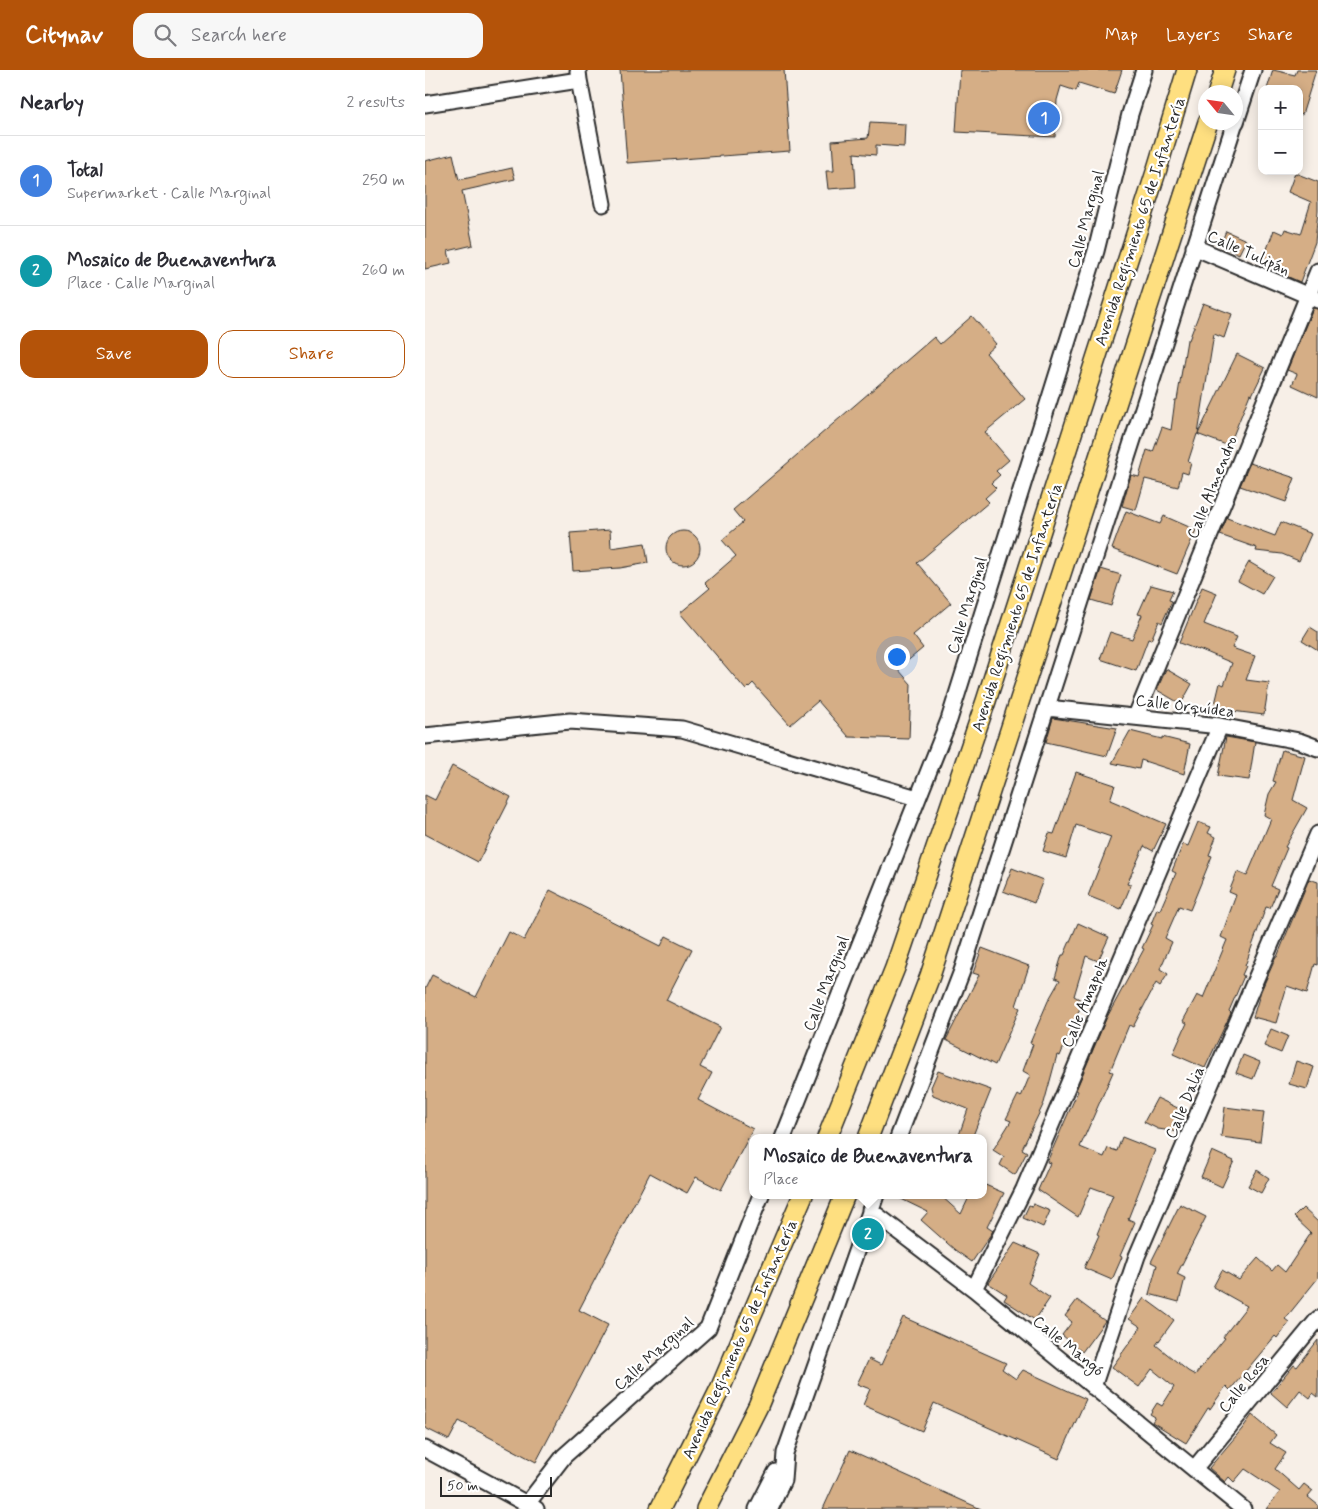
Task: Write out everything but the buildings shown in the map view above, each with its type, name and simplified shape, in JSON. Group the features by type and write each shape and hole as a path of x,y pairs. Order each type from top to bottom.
{"main road":[{"name":"Avenida Regimiento 65 de Infantería","path":"829,1134 895,968 986,700 1187,70"},
{"path":"1220,85 1225,70"},
{"name":"Avenida Regimiento 65 de Infantería","path":"870,1134 930,976 1205,130"},
{"name":"Avenida Regimiento 65 de Infantería","path":"655,1509 664,1502 720,1389 801,1199"},
{"path":"706,1509 758,1406 843,1199"}],"street":[{"name":"Calle Marginal","path":"785,1134 949,720 1096,251 1130,114 1144,70"},
{"path":"1243,99 1253,70"},
{"path":"425,104 578,75 603,204"},
{"path":"900,1134 962,971 1232,130"},
{"name":"Calle Tulipán","path":"1194,246 1313,298"},
{"name":"Calle Almendro","path":"1136,716 1313,298 1318,271"},
{"name":"Calle Orquídea","path":"1047,708 1219,726 1299,741 1318,748"},
{"path":"425,736 570,721 683,728 917,798"},
{"name":"Calle Amapola","path":"974,1289 1024,1188 1219,726"},
{"name":"Calle Dalia","path":"1093,1387 1137,1256 1318,834"},
{"name":"Calle Marginal","path":"530,1507 564,1456 709,1328 759,1199"},
{"path":"757,1509 785,1453 874,1199"},
{"name":"Calle Mangó","path":"870,1210 974,1289 1243,1509"},
{"name":"Calle Rosa","path":"1195,1469 1318,1319"},
{"path":"425,1449 530,1507"},
{"path":"770,1509 783,1480 785,1453"}],"place":[{"name":"Total","path":"1044,118"},
{"name":"Mosaico de Buenaventura","path":"868,1234"}]}
